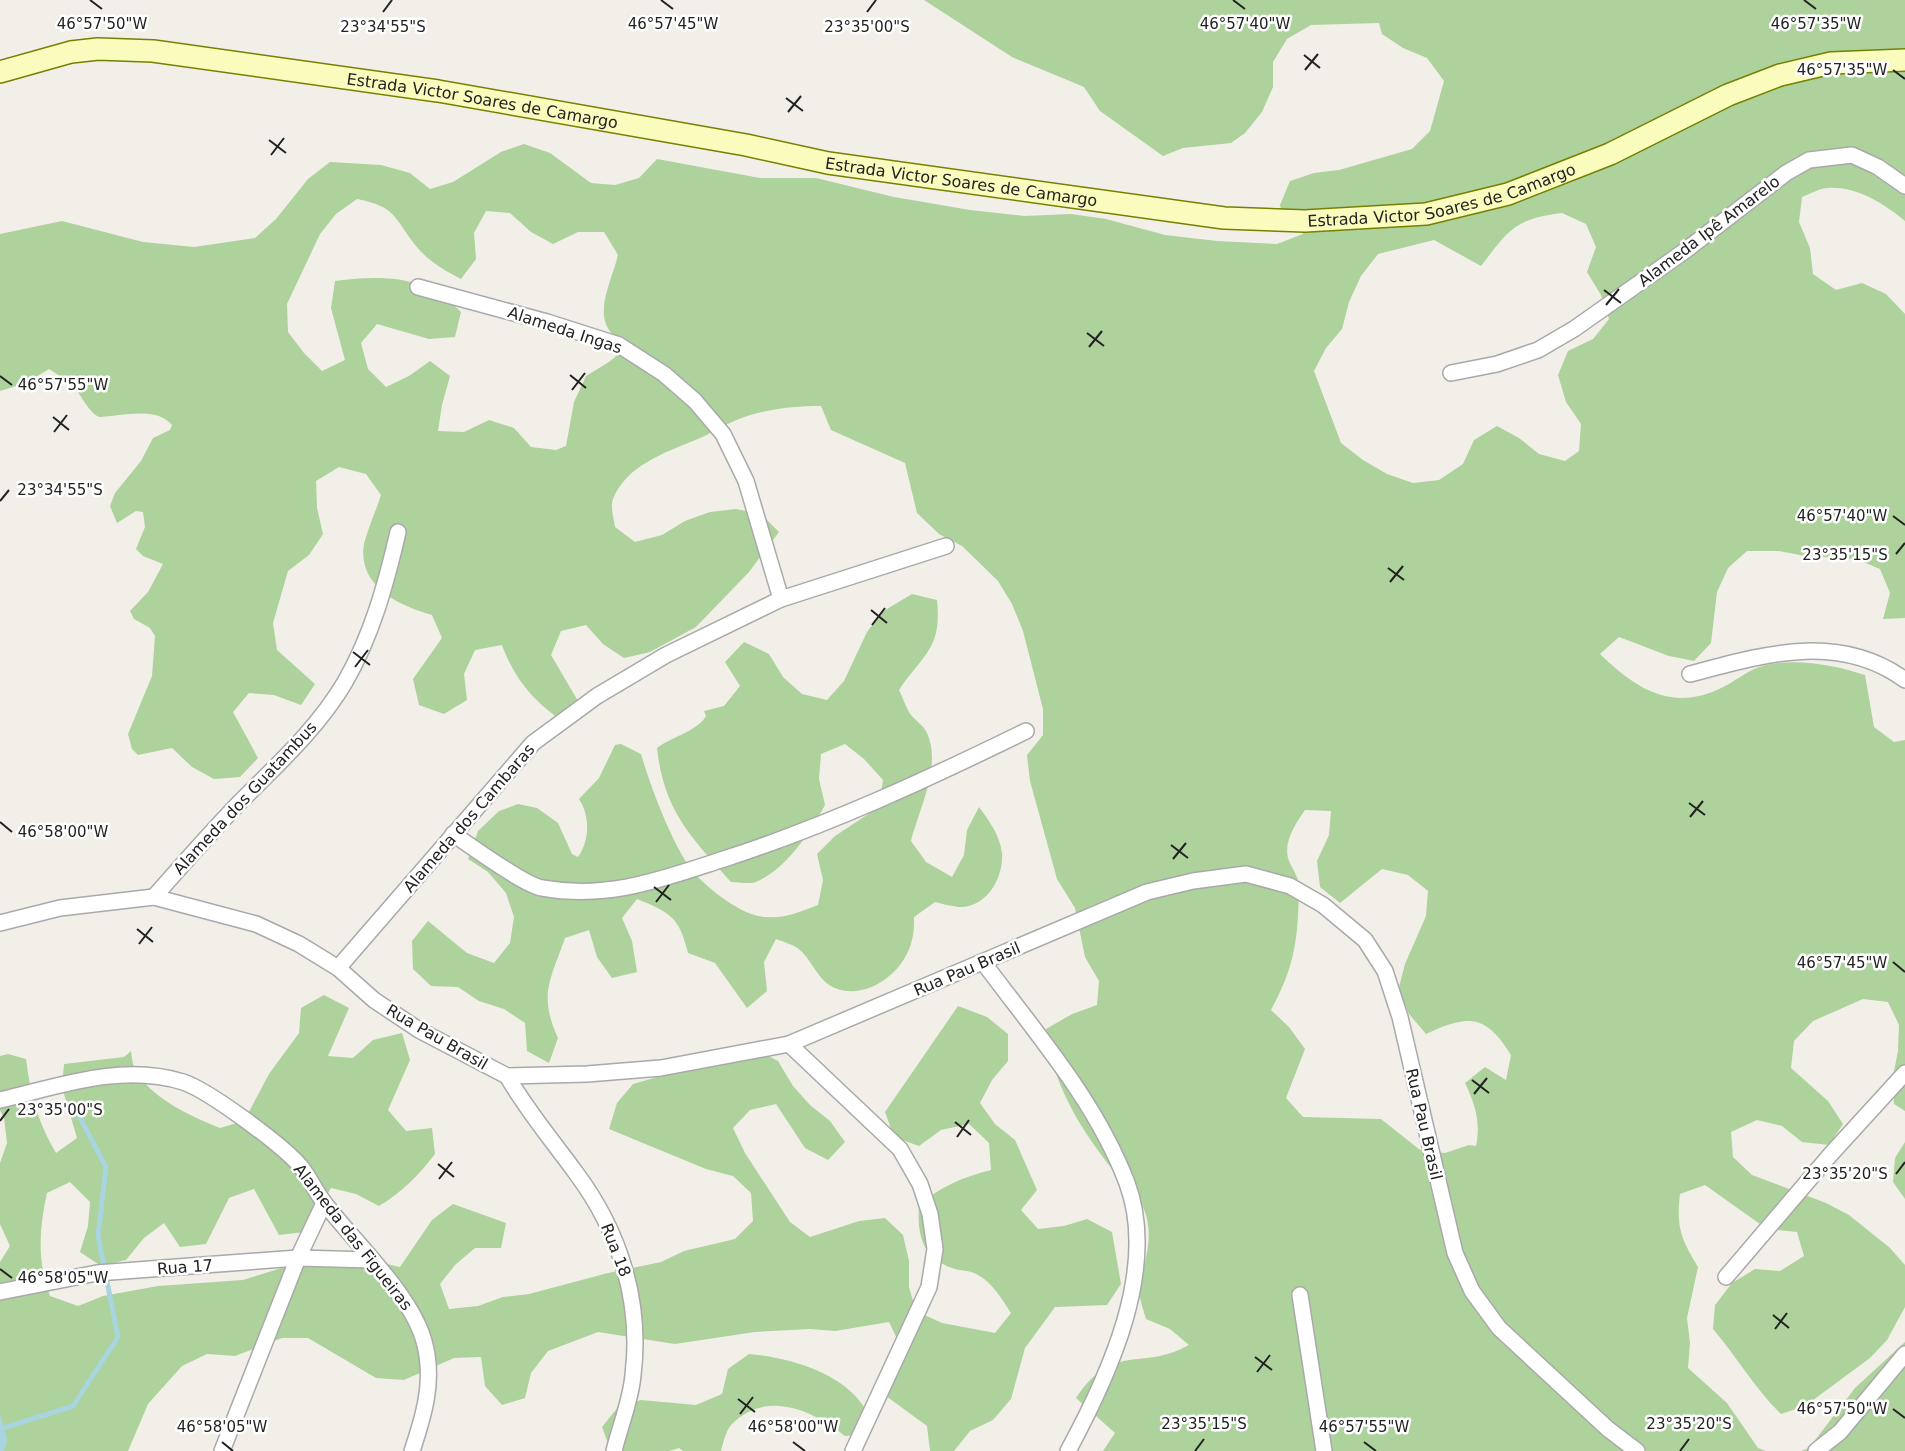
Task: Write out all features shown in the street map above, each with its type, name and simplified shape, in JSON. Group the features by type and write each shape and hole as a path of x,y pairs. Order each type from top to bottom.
{"main road":[{"name":"Estrada Victor Soares de Camargo","path":"0,72 15,65 71,52 98,49 153,51 438,91 746,145 828,163 1224,218 1305,221 1426,214 1508,194 1610,154 1728,95 1780,75 1831,63 1905,60"}],"street":[{"name":"Alameda Ipê Amarelo","path":"1451,373 1497,364 1538,350 1574,329 1686,250 1786,173 1809,160 1852,155 1878,167 1905,186"},
{"name":"Alameda Ingas","path":"418,287 547,322 619,345 664,374 695,401 723,434 746,481 781,599"},
{"name":"Alameda dos Guatambus","path":"154,897 203,839 311,730 344,684 361,652 385,588 398,532"},
{"name":"Alameda dos Cambaras","path":"338,968 533,743 597,696 666,655 781,599 946,546"},
{"path":"1690,674 1774,652 1816,651 1843,653 1875,661 1905,680"},
{"path":"453,834 540,888 603,892 647,884 797,835 922,782 1026,731"},
{"name":"Rua Pau Brasil","path":"0,923 60,908 154,897 256,924 299,944 338,968 374,999 419,1030 507,1076 587,1074 661,1068 789,1044 1147,892 1193,881 1246,874 1290,886 1323,905 1365,940 1385,971 1400,1017 1455,1253 1472,1291 1499,1328 1608,1429 1637,1451"},
{"path":"983,962 1083,1099 1128,1185 1135,1226 1136,1269 1125,1319 1105,1377 1068,1451"},
{"path":"789,1044 900,1149 920,1184 935,1249 929,1287 853,1451"},
{"path":"1726,1277 1831,1154 1905,1073"},
{"name":"Alameda das Figueiras","path":"0,1100 100,1076 147,1075 184,1083 217,1101 300,1166 324,1203 414,1314 425,1344 430,1383 423,1418 412,1451"},
{"name":"Rua 18","path":"507,1076 531,1116 577,1174 613,1233 628,1277 636,1332 633,1377 614,1451"},
{"path":"222,1451 298,1258 324,1203"},
{"name":"Rua 17","path":"0,1292 97,1273 298,1258 371,1260"},
{"path":"1300,1295 1324,1451"},
{"path":"1816,1451 1840,1432 1905,1354"}],"green space":[{"path":"924,0 1905,0 1905,221 1870,197 1849,190 1828,188 1802,197 1799,222 1810,248 1813,274 1836,290 1862,283 1886,294 1905,314 1905,618 1883,619 1890,593 1880,569 1856,559 1805,556 1779,551 1747,551 1728,568 1717,592 1711,643 1694,661 1669,656 1619,637 1600,654 1639,685 1668,697 1700,696 1717,690 1753,670 1778,663 1803,662 1853,671 1865,675 1874,727 1894,742 1905,740 1905,1111 1894,1104 1893,1076 1898,1051 1899,1025 1888,1002 1863,999 1813,1021 1794,1041 1791,1068 1828,1101 1843,1124 1829,1145 1802,1142 1782,1126 1757,1120 1731,1132 1733,1157 1752,1175 1826,1203 1849,1215 1890,1248 1905,1265 1905,1307 1887,1340 1870,1358 1805,1406 1781,1414 1713,1329 1715,1305 1732,1283 1755,1269 1780,1271 1804,1256 1797,1232 1767,1229 1705,1185 1680,1194 1679,1224 1687,1248 1698,1267 1687,1318 1690,1343 1688,1368 1727,1403 1758,1448 1766,1451 1103,1451 1115,1433 1076,1398 1090,1380 1103,1369 1116,1363 1156,1357 1189,1345 1170,1329 1146,1319 1140,1295 1149,1235 1146,1215 1136,1196 1102,1156 1079,1122 1061,1086 1049,1048 1046,1029 1072,1014 1097,1005 1099,981 1085,957 1075,908 1057,879 1030,781 1027,755 1043,735 1043,709 1023,631 1012,604 998,581 962,546 939,534 917,513 905,463 831,430 821,406 779,409 739,419 647,462 636,469 619,488 612,502 615,527 635,542 662,535 685,521 710,512 736,509 761,514 779,532 749,572 696,627 650,652 624,658 603,644 586,625 561,631 551,655 578,701 568,725 546,709 528,691 513,670 502,645 475,650 464,674 467,700 444,714 419,705 413,679 442,638 432,615 394,600 374,583 367,572 364,544 381,495 366,474 339,467 316,481 317,508 323,534 309,555 288,571 273,623 277,650 315,684 301,705 274,695 249,693 233,712 258,758 240,777 214,779 192,767 172,748 138,755 132,749 128,734 152,676 155,636 150,628 134,619 130,611 148,592 163,564 143,556 136,549 145,527 143,512 136,511 117,523 110,506 115,493 141,461 153,438 170,430 172,425 165,419 148,414 99,417 91,411 70,383 49,369 26,383 0,391 0,234 62,221 143,242 194,247 255,238 276,219 308,179 330,162 381,165 410,173 430,189 453,182 501,152 524,144 550,153 591,183 615,185 639,178 657,159 760,178 816,178 894,197 970,210 1024,216 1071,214 1106,219 1165,235 1217,241 1277,244 1303,234 1302,229 1286,227 1280,205 1290,181 1412,149 1430,131 1444,81 1427,58 1403,48 1382,34 1379,23 1311,25 1287,39 1273,62 1273,87 1262,112 1245,133 1231,143 1183,148 1163,156 1100,111 1084,87 1012,57","holes":["357,199 387,210 398,220 426,256 442,269 461,279 476,259 474,233 486,211 510,213 531,232 553,244 578,232 604,232 618,255 604,303 605,322 609,330 628,346 609,362 586,376 574,402 566,446 556,450 531,447 514,428 489,420 464,432 438,431 450,376 430,361 409,376 386,387 368,369 361,343 377,324 429,339 455,337 461,312 447,300 418,284 387,278 335,281 331,308 345,360 322,371 304,353 288,332 287,304 320,234 336,214","1562,213 1586,224 1596,247 1587,272 1601,295 1609,319 1593,339 1568,351 1558,375 1566,402 1581,424 1579,451 1565,461 1539,454 1519,438 1497,426 1474,440 1463,464 1439,480 1413,483 1387,474 1363,460 1341,443 1314,371 1326,348 1342,329 1349,302 1361,276 1378,254 1434,240 1481,266 1514,228 1546,216","1305,810 1331,811 1329,835 1317,861 1320,887 1340,903 1382,869 1408,875 1428,891 1426,916 1405,964 1398,991 1409,1014 1426,1034 1441,1027 1465,1021 1484,1025 1493,1032 1511,1055 1506,1080 1485,1067 1465,1083 1476,1113 1478,1129 1476,1146 1469,1145 1445,1153 1420,1150 1381,1119 1303,1117 1286,1098 1305,1049 1289,1027 1271,1010 1291,964 1296,936 1299,883 1287,854 1294,827"]},
{"path":"912,594 937,600 938,616 937,630 929,650 899,690 911,715 926,730 931,746 931,773 911,841 926,862 952,877 964,855 967,830 979,807 999,840 1002,863 991,890 977,903 958,907 935,902 914,917 913,935 908,952 902,963 883,981 860,990 847,991 835,988 824,981 799,949 776,939 764,962 767,991 747,1008 715,963 688,953 681,931 672,918 658,908 637,899 622,918 632,941 637,972 612,978 597,957 589,930 565,938 549,987 549,1010 558,1038 549,1063 527,1051 525,1023 504,1009 479,1001 458,987 431,986 413,969 412,941 428,921 467,953 494,963 510,943 514,917 506,893 488,872 468,859 478,831 499,811 518,804 537,808 558,823 572,854 578,857 585,843 587,828 583,805 579,799 599,778 615,745 621,744 641,754 657,800 679,850 696,875 710,888 728,902 756,916 785,916 818,905 823,880 817,854 835,836 879,807 883,780 864,759 845,744 821,754 819,779 825,805 797,848 779,867 758,881 744,883 731,882 703,851 681,821 666,789 657,748 697,726 706,716 704,711 724,706 740,686 725,662 744,642 769,654 783,677 802,694 827,700 844,681 867,632 882,612"},
{"path":"324,995 349,1008 328,1056 353,1058 373,1040 402,1033 410,1060 388,1110 406,1131 432,1128 435,1154 422,1169 409,1183 379,1206 356,1194 331,1188 305,1232 279,1235 254,1189 229,1198 206,1244 180,1247 164,1223 144,1238 126,1260 101,1266 80,1252 88,1226 90,1202 70,1182 47,1193 44,1206 41,1258 50,1296 78,1306 103,1296 158,1286 243,1280 317,1257 343,1254 400,1267 432,1220 453,1204 506,1223 501,1248 475,1248 455,1265 440,1284 449,1309 478,1306 503,1297 529,1294 661,1262 684,1251 735,1239 753,1221 751,1193 733,1176 706,1169 609,1129 617,1103 633,1084 755,1049 778,1061 793,1086 810,1105 830,1121 845,1142 828,1160 805,1148 776,1104 750,1110 733,1128 745,1153 790,1222 810,1237 859,1221 885,1218 903,1235 909,1261 909,1287 916,1311 942,1323 995,1333 1011,1313 996,1290 980,1276 952,1268 933,1257 923,1243 919,1225 919,1204 953,1183 991,1170 989,1143 969,1124 941,1130 919,1146 894,1137 885,1112 958,1006 987,1017 1008,1034 1008,1061 992,1080 980,1103 995,1124 1015,1140 1037,1190 1021,1210 1038,1229 1064,1226 1087,1219 1112,1232 1121,1284 1107,1305 1055,1307 1025,1348 1011,1399 993,1420 970,1431 954,1451 930,1451 927,1426 886,1396 900,1345 889,1322 835,1331 810,1329 755,1332 675,1344 598,1332 548,1351 531,1373 525,1398 502,1405 485,1386 481,1357 454,1358 404,1380 376,1378 308,1338 282,1338 235,1356 207,1354 182,1366 148,1404 128,1451 0,1451 0,1262 10,1246 0,1224 0,1163 7,1143 4,1118 0,1110 0,1056 8,1054 26,1059 36,1108 56,1153 77,1138 62,1087 64,1064 124,1057 131,1051 135,1069 142,1080 161,1098 220,1128 244,1121 269,1074 299,1033 301,1008"},
{"path":"1905,1142 1905,1199 1893,1182 1895,1158"},
{"path":"1905,1342 1905,1451 1801,1451 1809,1448 1855,1388"},
{"path":"749,1354 813,1368 842,1384 864,1407 871,1434 845,1436 818,1418 804,1412 789,1407 774,1406 759,1408 745,1414 731,1425 721,1451 683,1451 679,1448 669,1451 611,1451 602,1427 618,1407 641,1400 696,1405 722,1394 728,1369"}],"water":[{"path":"0,1414 7,1440 4,1451 0,1451"}],"waterway":[{"path":"0,1429 73,1406 118,1337 98,1236 106,1167 78,1114"}]}
